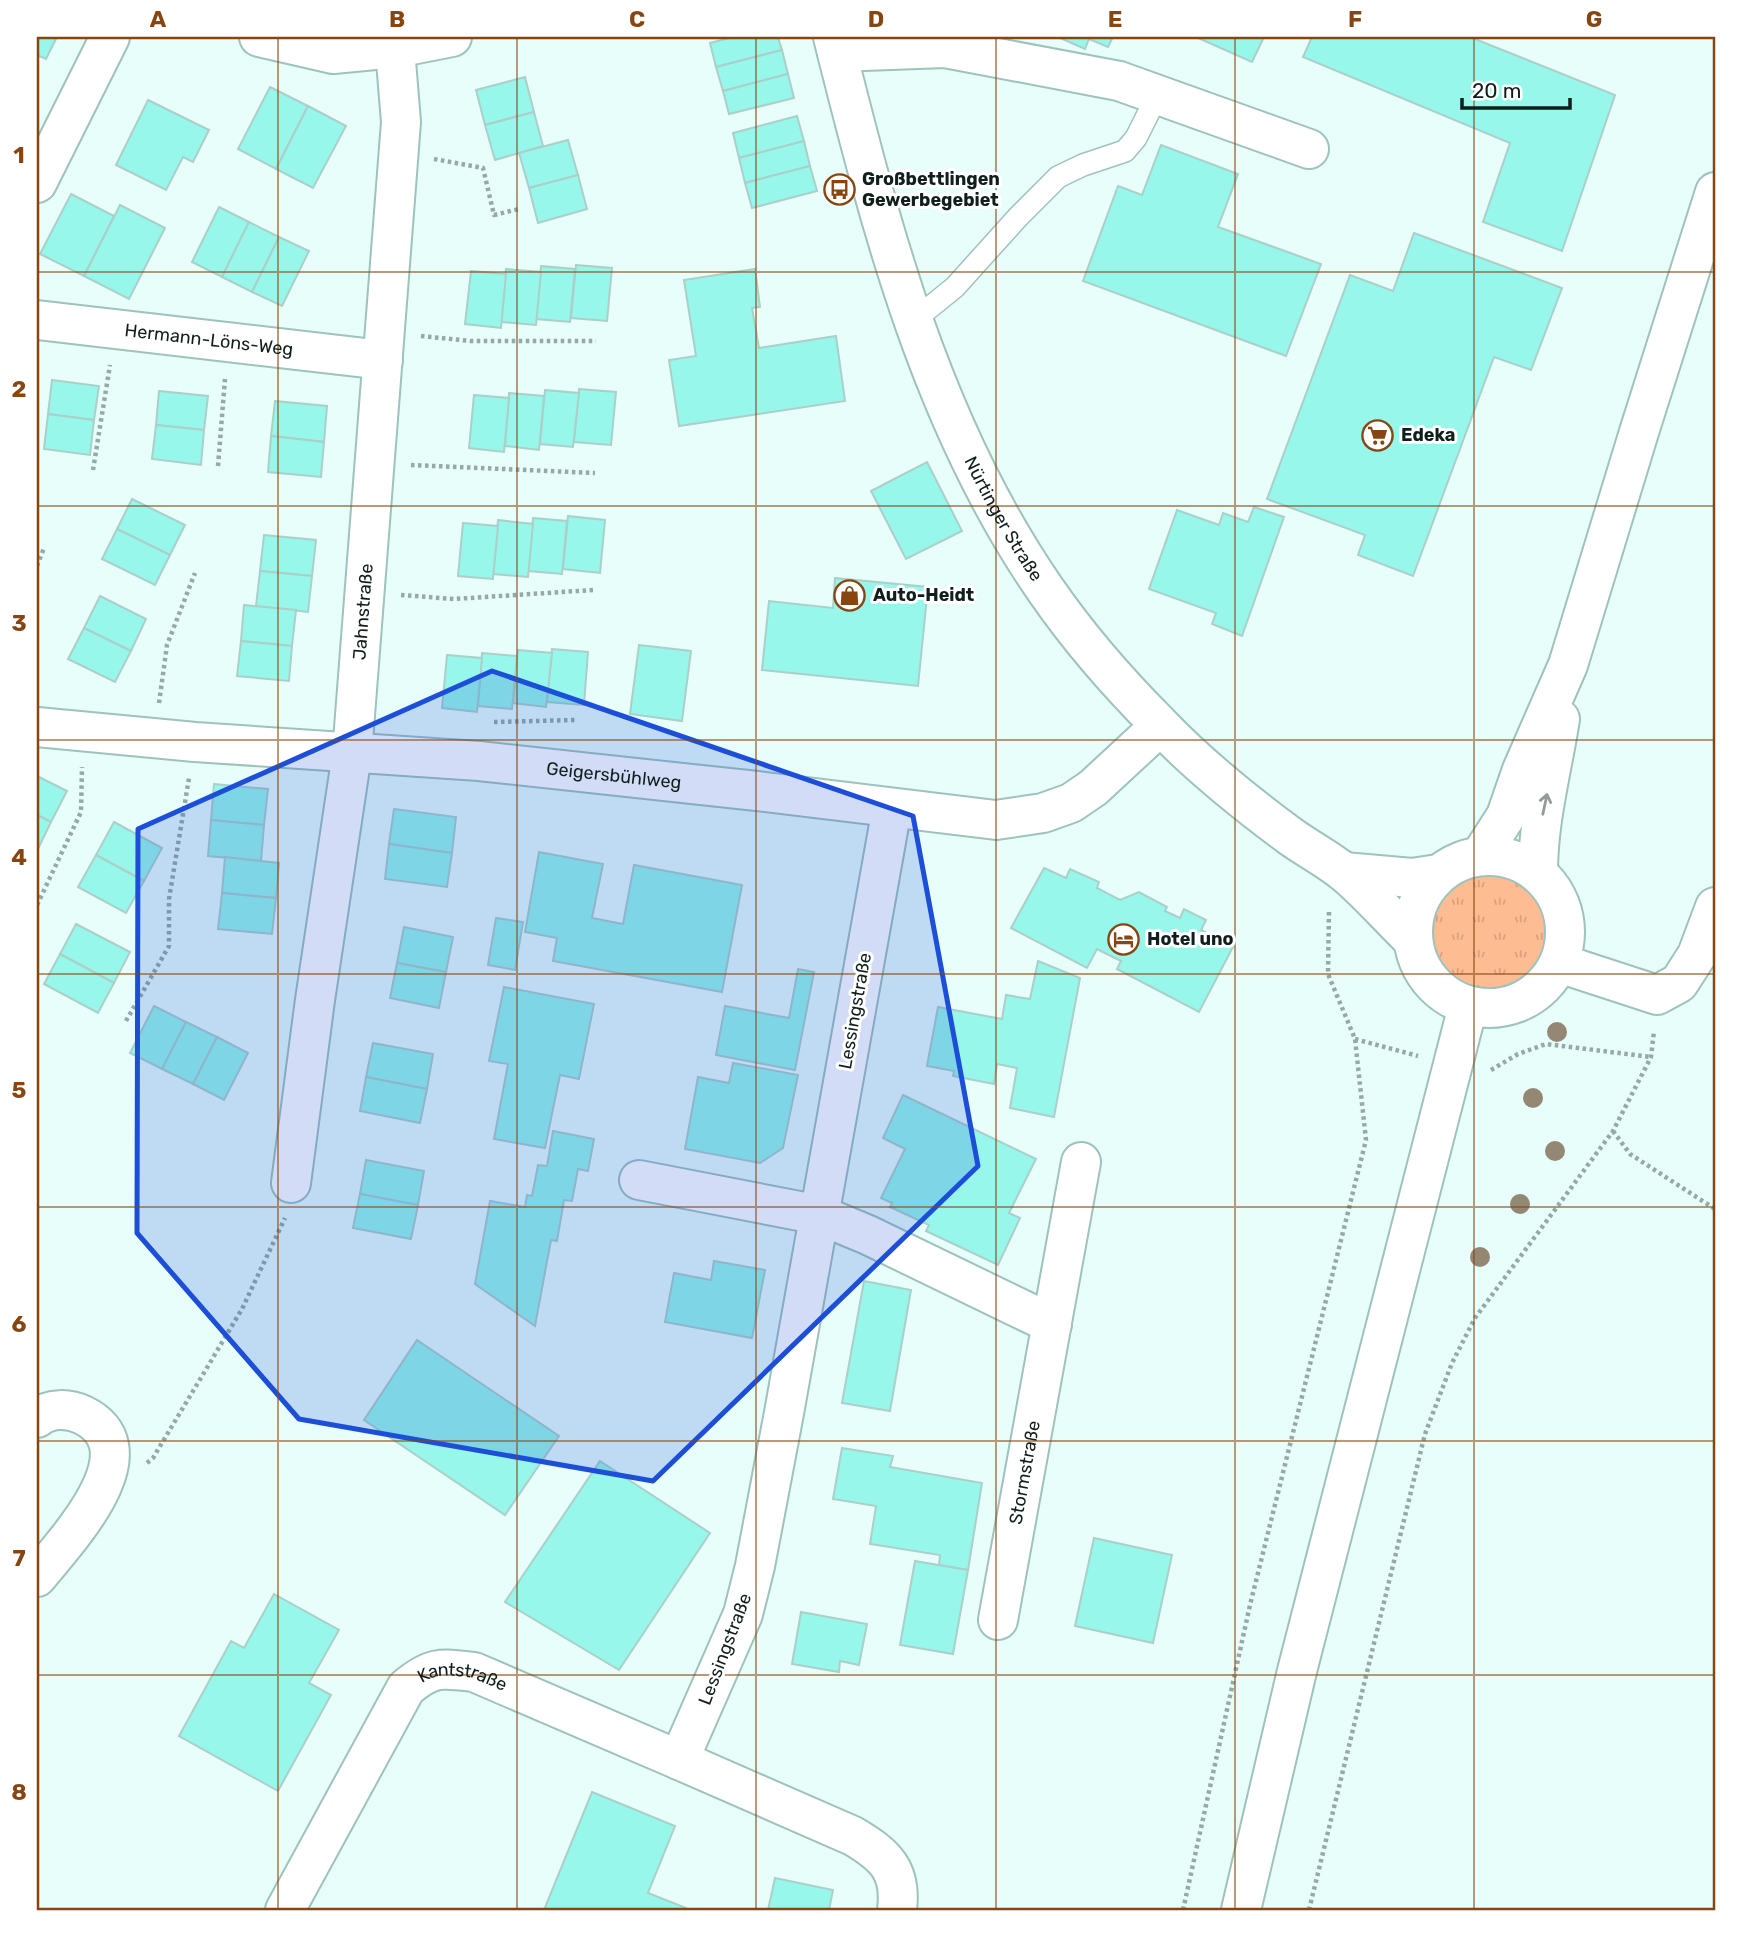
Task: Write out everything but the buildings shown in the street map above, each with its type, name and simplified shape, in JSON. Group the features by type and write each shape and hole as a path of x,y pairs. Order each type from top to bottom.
{"street":[{"path":"37,183 110,37"},
{"path":"258,37 333,54 395,42 452,37"},
{"name":"Jahnstraße","path":"291,1183 352,754 401,122 395,42"},
{"name":"Nürtinger Straße","path":"1309,149 1119,80 945,48 835,44 867,173 914,321 950,416 1012,537 1044,588 1078,634 1160,726 1239,797 1340,870 1412,939"},
{"path":"1481,855 1506,816 1522,771 1568,665 1715,192"},
{"name":"Hermann-Löns-Weg","path":"37,320 228,344 384,347"},
{"path":"1538,872 1538,846 1568,665"},
{"name":"Geigersbühlweg","path":"37,727 195,742 479,761 996,820 1043,813 1071,803 1093,788 1160,726"},
{"name":"Lessingstraße","path":"678,1760 743,1614 779,1438 891,808"},
{"path":"1481,855 1502,856 1521,861 1538,872 1555,891 1564,914 1566,939 1559,963 1547,981 1531,996 1521,1001 1489,1009 1468,1006 1447,996 1430,981 1418,962 1412,939 1414,915 1422,893 1438,874 1458,861 1481,855"},
{"path":"1340,870 1412,878 1438,874"},
{"path":"1559,963 1657,995 1679,983 1697,955 1715,907"},
{"path":"1241,1910 1297,1671 1468,1006"},
{"name":"Stormstraße","path":"999,1620 1081,1163"},
{"path":"639,1181 820,1214 1052,1324"},
{"path":"37,1419 53,1410 87,1416 104,1433 111,1463 104,1484 81,1523 37,1577"},
{"name":"Kantstraße","path":"285,1910 406,1688 424,1673 447,1668 474,1672 678,1760"},
{"path":"678,1760 853,1836 878,1852 894,1874 899,1897 897,1910"}],"lane":[{"path":"914,321 954,287 1058,177 1083,164 1125,151 1136,138 1158,94"}],"path":[{"path":"399,152 483,168 494,215 519,209"},
{"path":"93,470 115,330"},
{"path":"384,347 471,341 596,341"},
{"path":"218,466 228,344"},
{"path":"375,464 595,473"},
{"path":"37,566 44,548"},
{"path":"155,738 167,645 195,573"},
{"path":"365,592 454,599 593,590"},
{"path":"37,905 81,813 83,732"},
{"path":"126,1021 169,946 169,899 195,742"},
{"path":"1183,1910 1250,1605 1366,1140 1354,1039 1328,974 1328,917 1340,870"},
{"path":"1309,1910 1425,1434 1451,1363 1475,1318 1613,1131 1651,1057 1546,1044 1518,1054 1489,1071 1454,1066 1354,1039"},
{"path":"1613,1131 1630,1154 1715,1209"},
{"path":"111,1463 134,1472 153,1458 242,1309 285,1219 291,1183"}],"highlighted area":[{"path":"492,671 913,816 978,1166 653,1481 299,1419 137,1233 138,829"}],"green space":[{"path":"1490,872 1512,876 1531,889 1544,908 1548,930 1544,952 1531,971 1512,984 1490,988 1468,984 1449,971 1436,952 1432,930 1436,908 1449,889 1468,876"}],"place":[{"name":"Großbettlingen Gewerbegebiet","path":"839,189"},
{"name":"Edeka","path":"1378,435"},
{"name":"Auto-Heidt","path":"850,595"},
{"name":"Hotel uno","path":"1124,939"}]}
